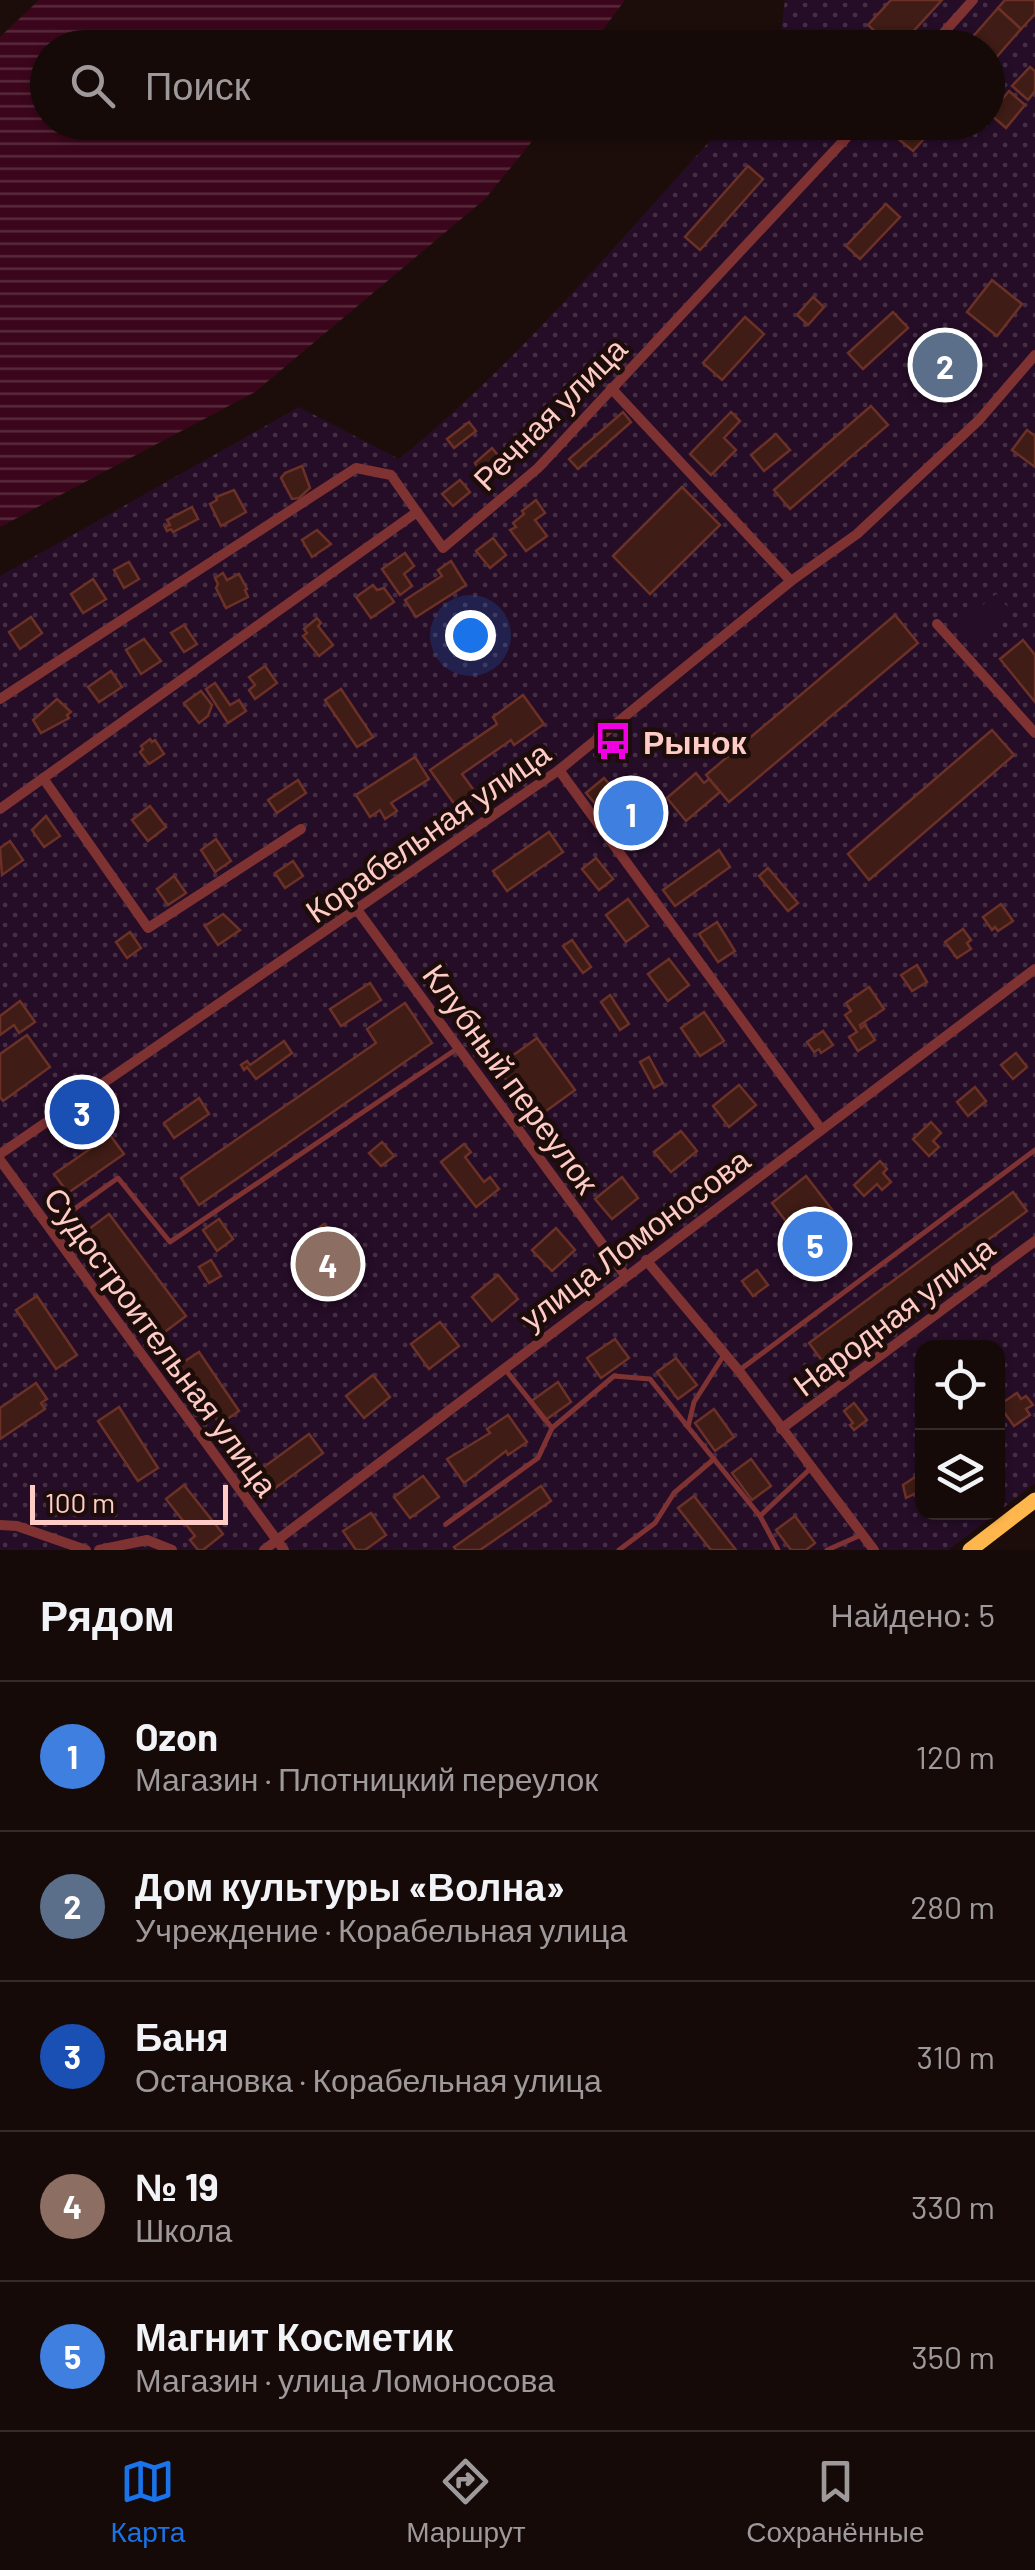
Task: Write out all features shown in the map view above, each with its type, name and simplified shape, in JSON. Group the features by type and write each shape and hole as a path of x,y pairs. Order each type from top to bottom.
{"main road":[{"path":"970,1550 1035,1500"}],"street":[{"path":"946,30 973,0"},
{"name":"Речная улица","path":"417,512 443,548 538,468 844,140"},
{"name":"Корабельная улица","path":"0,1157 559,770 791,581 857,534 978,420 1035,355"},
{"path":"611,388 791,581"},
{"path":"0,699 356,468 391,476 417,512 0,808"},
{"path":"937,624 1035,733"},
{"path":"559,770 821,1129"},
{"path":"43,778 148,928 301,829"},
{"name":"Клубный переулок","path":"358,911 626,1275"},
{"name":"улица Ломоносова","path":"264,1550 280,1545 504,1368 1035,969"},
{"name":"Судостроительная улица","path":"0,1157 280,1545"},
{"name":"Народная улица","path":"781,1429 1035,1241"},
{"path":"646,1260 738,1371 874,1550"},
{"path":"0,1526 17,1526 86,1550"},
{"path":"99,1550 148,1540 172,1550"}],"lane":[{"path":"48,1227 118,1178 170,1242 458,1048"},
{"path":"738,1371 1035,1150"},
{"path":"688,1427 694,1402 724,1355"},
{"path":"504,1368 552,1428"},
{"path":"446,1524 538,1458 552,1428 614,1376 650,1379 760,1516 778,1550"},
{"path":"619,1550 655,1523 674,1493 714,1459"},
{"path":"760,1516 811,1468"},
{"path":"827,1550 864,1534"}],"shaded area":[{"path":"39,0 625,0 603,30 30,30 30,140 532,140 485,199 255,392 0,527 0,37"},
{"path":"785,0 1035,0 1035,1483 1005,1507 1005,1340 915,1340 915,1520 988,1520 948,1550 0,1550 0,576 299,407 399,459 528,340 711,140 1005,140 1005,30 781,30"},
{"path":"996,594 1013,613 976,644 959,625"}],"building":[{"path":"891,0 942,0 914,30 873,30 868,25"},
{"path":"1005,0 1035,0 1035,14 1021,29 998,8"},
{"path":"998,8 1021,29 1005,47 1005,30 979,30"},
{"path":"1030,67 1035,71 1035,91 1028,100 1012,86"},
{"path":"1009,91 1025,105 1006,128 1005,127 1005,96"},
{"path":"900,140 923,140 913,151"},
{"path":"748,166 763,179 700,250 685,237"},
{"path":"886,204 900,217 860,259 846,246"},
{"path":"992,280 1022,304 997,336 967,312"},
{"path":"813,297 824,307 808,325 797,315"},
{"path":"893,312 908,328 863,369 848,353"},
{"path":"745,317 764,334 722,380 703,363"},
{"path":"947,334 975,355 942,395 915,374"},
{"path":"871,406 888,425 790,509 774,490"},
{"path":"623,412 631,422 578,469 569,459"},
{"path":"731,412 740,421 724,438 736,450 711,475 690,454"},
{"path":"469,422 476,431 454,448 447,439"},
{"path":"1027,430 1035,436 1035,467 1012,450"},
{"path":"776,434 790,450 764,471 751,455"},
{"path":"492,448 505,464 483,483 474,473 478,469 475,463"},
{"path":"302,466 310,488 292,499 281,478"},
{"path":"460,480 470,492 453,506 442,494"},
{"path":"682,487 720,525 650,594 613,556"},
{"path":"234,490 246,512 221,526 210,504 216,497"},
{"path":"536,500 545,513 535,520 547,536 526,551 510,530 516,527 513,523 524,514 522,511"},
{"path":"192,507 198,519 173,532 167,531 167,520"},
{"path":"317,530 331,544 312,557 302,540"},
{"path":"493,538 506,555 490,568 476,551"},
{"path":"405,553 414,566 404,574 412,586 400,595 382,569"},
{"path":"451,561 466,585 416,617 405,600 442,576 438,570"},
{"path":"129,562 139,579 124,588 114,570"},
{"path":"223,573 227,580 239,574 248,597 226,608 215,578"},
{"path":"93,579 106,599 83,613 71,594"},
{"path":"373,585 377,590 384,588 394,602 371,618 356,597"},
{"path":"895,615 918,643 729,802 706,775"},
{"path":"31,617 42,633 20,649 9,632"},
{"path":"317,618 321,623 318,626 333,645 319,656 303,636 307,633 304,629"},
{"path":"184,625 197,644 184,652 171,633"},
{"path":"144,639 161,661 141,674 126,650"},
{"path":"1023,640 1035,655 1035,702 1000,659"},
{"path":"265,666 277,683 255,699 249,690 255,685 249,677"},
{"path":"111,671 122,687 99,702 88,687"},
{"path":"215,683 230,705 239,700 246,711 228,723 206,689"},
{"path":"341,689 373,737 357,747 325,700"},
{"path":"201,691 212,705 208,716 199,723 184,703"},
{"path":"523,695 544,724 514,745 511,740 462,774 478,796 458,809 430,770 497,724 493,717"},
{"path":"57,699 71,712 69,718 41,733 33,720"},
{"path":"992,730 1014,755 869,880 848,854"},
{"path":"150,739 164,754 149,764 140,752"},
{"path":"415,757 429,779 391,803 397,811 385,819 380,810 370,817 356,795"},
{"path":"696,773 704,783 709,779 720,792 686,821 667,798"},
{"path":"604,778 612,787 600,797 610,809 604,814 586,793"},
{"path":"298,780 306,793 277,813 268,800"},
{"path":"630,802 640,814 620,829 611,818"},
{"path":"150,806 166,827 148,841 132,820"},
{"path":"46,816 60,836 44,847 32,830"},
{"path":"549,832 563,852 507,891 493,871"},
{"path":"216,839 231,861 215,872 201,850"},
{"path":"10,841 23,860 2,875 0,848"},
{"path":"719,850 730,867 675,906 663,890"},
{"path":"596,858 613,879 599,890 582,869"},
{"path":"293,861 303,876 285,888 275,873"},
{"path":"768,868 798,903 788,911 759,876"},
{"path":"174,876 186,893 168,905 157,889"},
{"path":"628,899 648,926 626,942 606,915"},
{"path":"1001,904 1013,921 998,931 995,927 992,930 983,917"},
{"path":"223,914 240,930 218,945 205,926"},
{"path":"717,922 735,951 718,962 699,934"},
{"path":"963,929 971,940 967,943 971,949 957,958 945,942"},
{"path":"130,932 141,948 127,958 116,942"},
{"path":"572,940 591,967 583,973 563,946"},
{"path":"669,959 689,985 668,1001 648,974"},
{"path":"917,965 927,982 912,991 901,975"},
{"path":"370,983 381,1000 341,1026 330,1009"},
{"path":"869,987 884,1009 860,1025 865,1025 875,1040 858,1051 849,1037 857,1032 845,1015 851,1011 846,1003"},
{"path":"610,995 629,1024 620,1030 601,1002"},
{"path":"20,1001 35,1022 19,1033 14,1025 0,1035 0,1016"},
{"path":"405,1003 432,1043 199,1205 181,1178 376,1043 367,1029"},
{"path":"704,1012 724,1041 700,1056 681,1028"},
{"path":"823,1031 833,1045 821,1053 819,1049 814,1052 807,1042"},
{"path":"27,1035 50,1067 3,1101 0,1054"},
{"path":"537,1038 575,1090 535,1119 497,1067"},
{"path":"284,1041 292,1053 256,1079 247,1067 244,1070 241,1065 247,1061 250,1065"},
{"path":"1016,1053 1027,1067 1013,1079 1001,1065"},
{"path":"649,1057 663,1083 654,1088 640,1062"},
{"path":"739,1085 756,1105 729,1127 713,1106"},
{"path":"975,1087 986,1101 968,1116 957,1102"},
{"path":"199,1098 209,1114 174,1138 164,1123"},
{"path":"931,1122 941,1133 933,1141 939,1147 929,1156 913,1139"},
{"path":"681,1131 697,1151 671,1172 654,1152"},
{"path":"110,1135 124,1154 68,1193 54,1174"},
{"path":"382,1142 394,1156 381,1166 369,1153"},
{"path":"464,1144 471,1152 465,1157 484,1182 490,1177 499,1189 476,1207 441,1162"},
{"path":"880,1161 891,1182 882,1190 877,1184 864,1196 854,1185"},
{"path":"806,1176 851,1234 816,1261 772,1203"},
{"path":"622,1177 638,1198 612,1219 595,1199"},
{"path":"1013,1192 1027,1211 823,1362 809,1343"},
{"path":"109,1214 186,1316 162,1334 85,1232"},
{"path":"219,1219 233,1239 217,1251 203,1230"},
{"path":"324,1224 332,1234 324,1240 358,1284 339,1299 298,1244"},
{"path":"556,1228 575,1250 552,1271 532,1250"},
{"path":"211,1260 221,1276 209,1283 199,1267"},
{"path":"757,1270 768,1285 753,1296 742,1281"},
{"path":"498,1275 518,1299 492,1321 472,1297"},
{"path":"37,1296 77,1355 56,1369 16,1310"},
{"path":"440,1322 459,1346 429,1369 411,1344"},
{"path":"615,1339 629,1358 601,1378 587,1358"},
{"path":"199,1352 239,1411 220,1424 179,1365"},
{"path":"676,1358 697,1385 678,1399 657,1372"},
{"path":"373,1375 390,1397 364,1418 346,1396"},
{"path":"558,1382 571,1402 544,1421 530,1402"},
{"path":"36,1383 47,1399 41,1403 45,1409 0,1439 0,1408"},
{"path":"1017,1393 1021,1399 1026,1396 1033,1405 1026,1409 1030,1415 1014,1426 1005,1413 1005,1401"},
{"path":"854,1403 867,1420 854,1430 844,1411"},
{"path":"119,1407 158,1468 138,1481 98,1421"},
{"path":"714,1409 734,1437 715,1451 695,1423"},
{"path":"508,1415 527,1442 508,1455 506,1451 464,1483 447,1459 490,1433 487,1429"},
{"path":"309,1434 323,1453 267,1494 253,1475"},
{"path":"751,1459 771,1486 752,1500 732,1473"},
{"path":"423,1476 439,1497 410,1518 394,1497"},
{"path":"915,1477 915,1494 906,1498 903,1485"},
{"path":"184,1485 223,1534 203,1550 198,1550 190,1540 195,1536 166,1499"},
{"path":"541,1486 551,1501 480,1550 456,1550 454,1547"},
{"path":"694,1496 736,1550 711,1550 678,1508"},
{"path":"371,1513 386,1535 365,1550 356,1550 343,1531"},
{"path":"795,1516 815,1543 806,1550 791,1550 776,1530"}],"place":[{"name":"Дом культуры «Волна»","path":"945,365"},
{"name":"Рынок","path":"613,741"},
{"name":"Ozon","path":"631,813"},
{"name":"Баня","path":"82,1112"},
{"name":"Магнит Косметик","path":"815,1244"},
{"name":"№ 19","path":"328,1264"}]}
